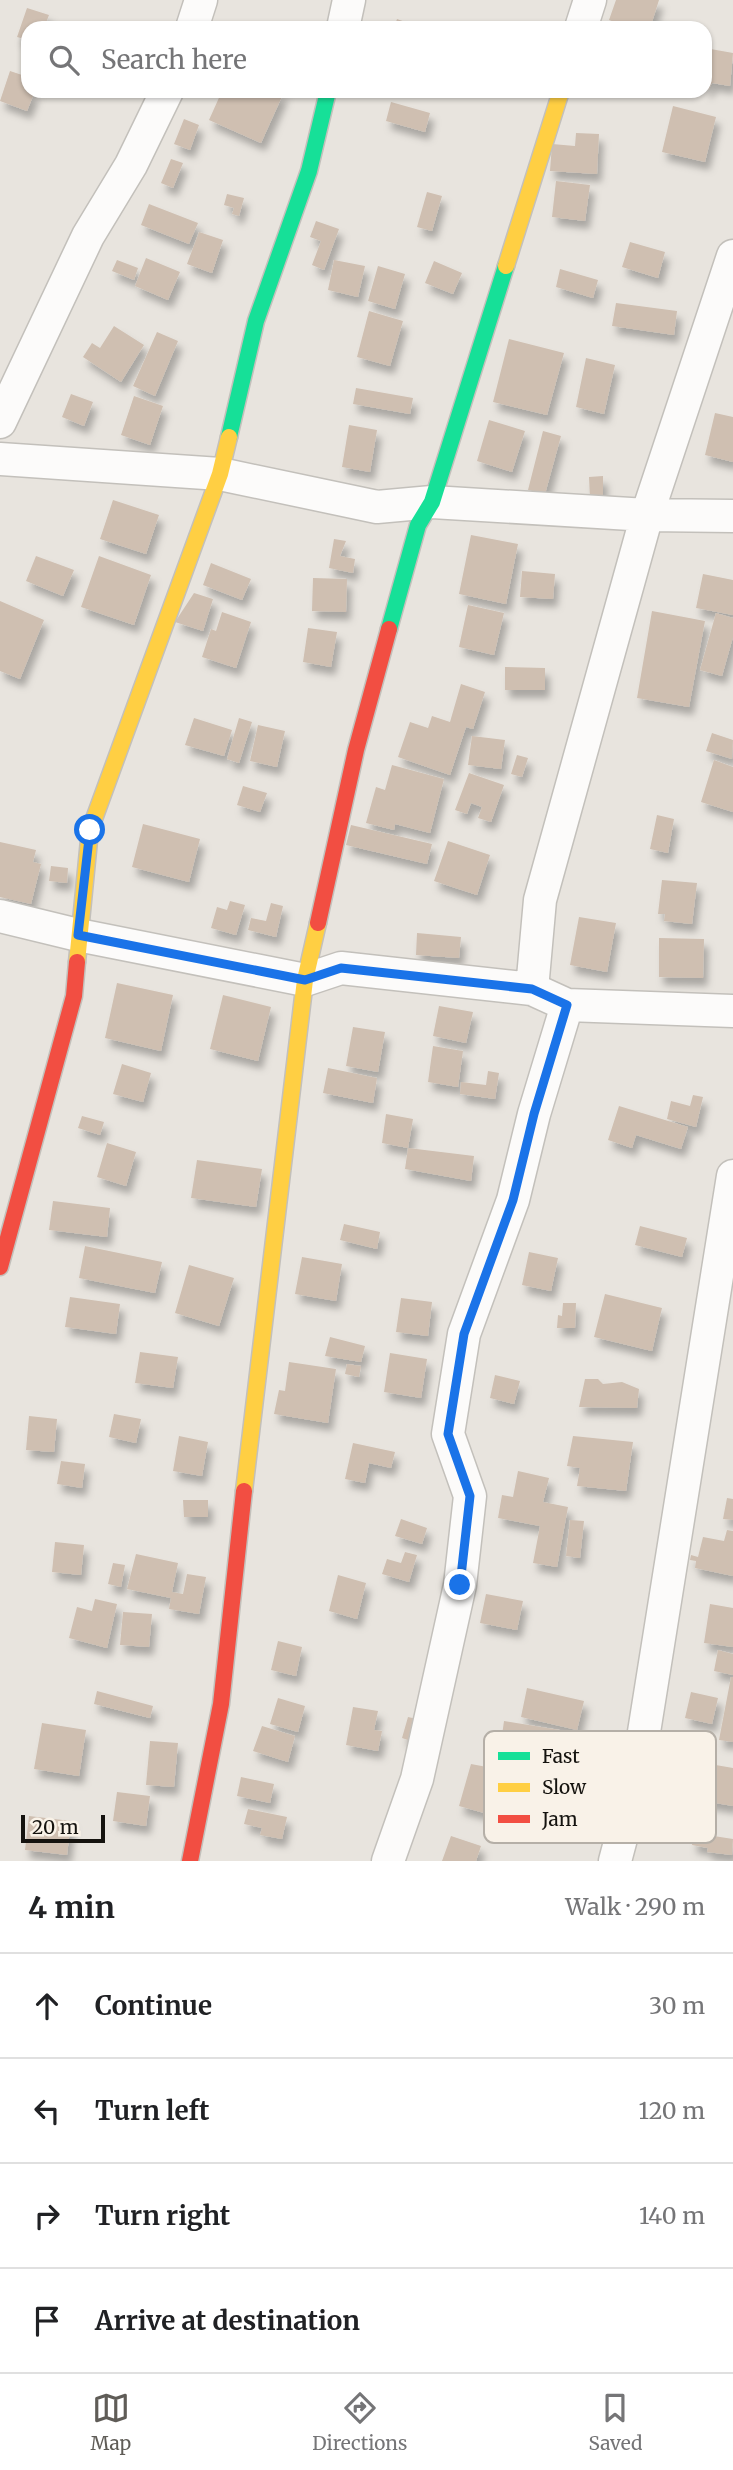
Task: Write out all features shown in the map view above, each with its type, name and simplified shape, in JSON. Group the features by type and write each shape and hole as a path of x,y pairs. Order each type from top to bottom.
{"street":[{"path":"194,21 201,0"},
{"path":"344,21 349,0"},
{"path":"583,21 590,0"},
{"path":"0,422 89,236 131,165 164,98"},
{"path":"0,1267 74,996 90,830 220,474 256,321 309,171 326,98"},
{"path":"190,1861 221,1703 305,980 356,750 418,525 432,502 559,98"},
{"path":"532,989 540,900 647,514 733,256"},
{"path":"0,459 220,474 377,506 432,502 733,516"},
{"path":"0,916 78,935 305,980 341,968 532,989 567,1005 733,1011"},
{"path":"388,1861 417,1779 460,1585 470,1496 448,1434 464,1334 513,1200 534,1114 567,1005"},
{"path":"644,1731 733,1176"},
{"path":"615,1861 620,1843"}],"building":[{"path":"616,0 659,0 652,21 609,20"},
{"path":"27,8 49,15 47,21 23,21"},
{"path":"712,49 733,53 730,86 712,83"},
{"path":"10,71 21,75 21,98 32,98 27,111 0,101"},
{"path":"219,98 281,98 261,143 209,120"},
{"path":"391,102 430,113 425,132 386,121"},
{"path":"673,106 716,117 705,162 662,152"},
{"path":"184,119 199,125 190,150 174,144"},
{"path":"576,133 599,134 597,174 550,171 552,144 575,146"},
{"path":"171,159 183,163 173,188 161,183"},
{"path":"556,181 590,185 585,221 552,217"},
{"path":"427,192 442,196 432,231 417,227"},
{"path":"227,194 244,198 239,216 232,214 234,208 224,205"},
{"path":"149,204 198,223 189,244 141,225"},
{"path":"316,221 339,229 324,270 312,265 321,241 310,237"},
{"path":"199,232 223,240 212,273 187,264"},
{"path":"630,242 665,252 658,278 622,267"},
{"path":"146,258 180,272 168,300 135,286"},
{"path":"117,260 138,268 134,280 112,271"},
{"path":"334,260 365,266 358,297 328,290"},
{"path":"434,261 462,273 453,294 425,283"},
{"path":"378,266 405,274 395,309 368,301"},
{"path":"560,269 598,280 593,298 556,287"},
{"path":"616,303 677,311 674,335 612,326"},
{"path":"369,311 403,321 390,366 357,357"},
{"path":"114,326 144,345 121,382 83,357 92,343 100,348"},
{"path":"157,332 178,341 155,396 133,386"},
{"path":"509,339 564,353 547,415 493,402"},
{"path":"586,358 615,365 604,414 576,407"},
{"path":"356,388 413,398 410,414 353,404"},
{"path":"71,394 93,402 84,426 62,417"},
{"path":"134,396 163,406 150,445 121,435"},
{"path":"715,413 733,417 733,462 705,455"},
{"path":"489,420 525,431 512,472 477,461"},
{"path":"349,425 377,430 370,472 342,467"},
{"path":"543,431 561,436 545,494 528,490"},
{"path":"603,476 603,497 590,498 589,477"},
{"path":"113,500 159,515 146,554 100,539"},
{"path":"471,535 518,544 506,604 459,594"},
{"path":"334,539 346,541 340,556 355,559 353,573 329,568"},
{"path":"36,556 74,570 63,596 26,581"},
{"path":"99,556 151,575 134,625 81,607"},
{"path":"211,563 251,579 242,600 203,585"},
{"path":"522,571 555,574 553,599 520,597"},
{"path":"703,574 733,580 733,615 696,608"},
{"path":"313,578 347,579 346,612 312,611"},
{"path":"194,593 213,599 203,631 175,622"},
{"path":"0,601 44,620 20,679 0,671"},
{"path":"468,605 504,613 494,655 459,647"},
{"path":"652,611 705,621 689,707 637,698"},
{"path":"222,612 251,622 236,668 202,657 211,629 216,631"},
{"path":"716,613 733,618 733,637 722,676 700,670"},
{"path":"308,628 337,632 331,667 303,662"},
{"path":"505,667 545,668 545,690 505,690"},
{"path":"461,684 485,692 473,729 466,727 450,775 398,757 410,722 428,728 432,716 450,722"},
{"path":"194,718 232,730 224,756 185,745"},
{"path":"239,718 252,722 239,763 227,759"},
{"path":"258,725 285,731 277,767 250,761"},
{"path":"712,733 733,740 732,759 706,751"},
{"path":"472,736 505,740 501,769 468,765"},
{"path":"517,755 528,758 522,777 511,774"},
{"path":"714,760 733,767 733,812 701,802"},
{"path":"392,765 444,779 430,833 395,824 394,830 366,823 376,787 385,790"},
{"path":"469,773 504,785 491,822 478,818 482,807 471,803 467,814 455,810"},
{"path":"243,786 267,793 260,812 237,805"},
{"path":"657,815 674,819 668,853 650,849"},
{"path":"143,824 200,839 189,882 132,867"},
{"path":"351,825 432,844 427,864 346,845"},
{"path":"448,841 490,855 477,895 434,881"},
{"path":"0,842 36,850 33,862 41,864 31,904 0,897"},
{"path":"51,866 68,868 67,883 49,881"},
{"path":"662,880 697,883 692,924 664,921 665,914 658,914"},
{"path":"230,901 245,905 236,935 211,928 217,907 227,910"},
{"path":"271,903 283,906 276,937 248,930 251,918 266,921"},
{"path":"579,917 616,923 607,972 570,965"},
{"path":"417,933 461,937 459,958 416,955"},
{"path":"659,938 704,939 703,978 659,977"},
{"path":"117,983 173,995 161,1051 105,1038"},
{"path":"223,995 271,1007 258,1061 210,1049"},
{"path":"439,1006 473,1012 466,1043 433,1036"},
{"path":"353,1027 385,1032 378,1072 346,1066"},
{"path":"433,1046 463,1051 458,1087 428,1082"},
{"path":"122,1064 151,1073 143,1102 113,1094"},
{"path":"328,1068 377,1078 373,1103 323,1093"},
{"path":"488,1071 499,1073 495,1099 460,1094 461,1082 486,1085"},
{"path":"693,1095 703,1097 696,1127 667,1119 671,1101 690,1106"},
{"path":"619,1106 688,1127 681,1149 636,1135 632,1148 608,1140"},
{"path":"386,1114 413,1119 408,1148 382,1143"},
{"path":"82,1116 104,1122 100,1135 78,1128"},
{"path":"107,1143 136,1152 126,1186 97,1177"},
{"path":"408,1148 474,1156 471,1181 405,1169"},
{"path":"197,1160 262,1169 256,1207 191,1198"},
{"path":"53,1201 110,1208 107,1237 49,1230"},
{"path":"344,1224 380,1232 377,1249 340,1240"},
{"path":"640,1226 687,1238 682,1257 635,1245"},
{"path":"85,1246 162,1262 155,1293 79,1278"},
{"path":"529,1252 558,1258 551,1291 522,1285"},
{"path":"302,1257 342,1264 336,1301 295,1294"},
{"path":"189,1265 234,1278 219,1326 175,1313"},
{"path":"605,1294 662,1308 652,1351 594,1337"},
{"path":"70,1297 120,1304 116,1334 65,1327"},
{"path":"401,1298 432,1302 428,1336 396,1332"},
{"path":"563,1303 576,1303 575,1328 557,1328"},
{"path":"330,1337 365,1346 361,1362 325,1356"},
{"path":"140,1352 178,1357 173,1388 135,1383"},
{"path":"390,1353 427,1359 421,1398 384,1392"},
{"path":"289,1362 336,1369 328,1423 274,1414 279,1390 285,1391"},
{"path":"347,1364 361,1366 359,1377 345,1374"},
{"path":"495,1375 520,1381 514,1404 490,1398"},
{"path":"585,1379 598,1379 603,1384 622,1382 639,1389 637,1408 579,1407"},
{"path":"114,1414 141,1419 136,1443 109,1437"},
{"path":"29,1416 57,1419 54,1452 26,1450"},
{"path":"179,1436 208,1442 202,1476 173,1471"},
{"path":"573,1436 633,1442 626,1491 577,1486 580,1468 567,1466"},
{"path":"353,1443 395,1452 391,1468 369,1463 365,1483 345,1479"},
{"path":"61,1461 85,1464 82,1488 57,1484"},
{"path":"518,1471 549,1478 543,1502 568,1507 557,1567 533,1563 540,1526 498,1518 502,1495 513,1497"},
{"path":"727,1498 733,1499 733,1520 723,1519"},
{"path":"183,1500 208,1500 208,1517 184,1517"},
{"path":"401,1519 427,1528 422,1544 395,1536"},
{"path":"570,1520 584,1521 580,1558 566,1556"},
{"path":"727,1530 733,1531 733,1576 695,1568 696,1561 690,1560 691,1555 698,1557 703,1537 724,1541"},
{"path":"55,1542 84,1545 81,1575 52,1572"},
{"path":"405,1552 417,1555 409,1582 382,1574 387,1559 401,1563"},
{"path":"136,1554 178,1563 172,1592 183,1594 187,1574 206,1577 199,1614 169,1609 171,1598 127,1589"},
{"path":"113,1563 125,1565 121,1587 108,1584"},
{"path":"338,1575 366,1583 357,1619 329,1611"},
{"path":"486,1594 523,1601 517,1630 480,1623"},
{"path":"95,1599 117,1604 107,1648 69,1638 77,1607 92,1611"},
{"path":"710,1604 733,1608 733,1647 704,1643"},
{"path":"123,1612 152,1614 149,1647 120,1645"},
{"path":"278,1641 302,1647 296,1676 271,1670"},
{"path":"718,1650 733,1654 733,1675 714,1671"},
{"path":"733,1677 733,1742 719,1740"},
{"path":"527,1688 584,1701 577,1730 521,1717"},
{"path":"97,1691 153,1706 150,1718 94,1704"},
{"path":"691,1692 718,1698 712,1724 685,1718"},
{"path":"278,1698 305,1706 298,1732 270,1724"},
{"path":"353,1707 378,1711 374,1730 382,1731 378,1751 346,1745"},
{"path":"408,1717 417,1719 411,1741 402,1738"},
{"path":"504,1721 566,1731 503,1731"},
{"path":"42,1723 86,1730 79,1776 34,1769"},
{"path":"262,1726 295,1736 288,1762 253,1751"},
{"path":"150,1741 178,1743 174,1787 146,1785"},
{"path":"471,1764 484,1766 484,1813 459,1806"},
{"path":"716,1765 733,1768 733,1806 716,1803"},
{"path":"241,1777 274,1784 270,1803 237,1796"},
{"path":"117,1792 150,1796 146,1826 113,1821"},
{"path":"248,1809 287,1817 282,1839 260,1835 262,1828 244,1824"},
{"path":"29,1816 71,1821 67,1855 25,1850"},
{"path":"451,1836 481,1846 476,1861 442,1861"},
{"path":"716,1836 733,1839 732,1855 707,1852 708,1848 692,1845 716,1843"}],"traffic: fast":[{"path":"229,437 256,321 309,171 326,98"},
{"path":"389,629 418,525 432,502 506,266"}],"traffic: slow":[{"path":"506,266 559,98"},
{"path":"77,962 90,830 220,474 229,437"},
{"path":"244,1491 305,980 318,923"}],"traffic: jam":[{"path":"318,923 356,750 389,629"},
{"path":"0,1267 74,996 77,962"},
{"path":"190,1861 221,1704 244,1491"}],"route":[{"path":"90,830 78,935 305,980 341,968 532,989 567,1005 534,1114 513,1200 464,1334 448,1434 470,1496 460,1585"}]}
